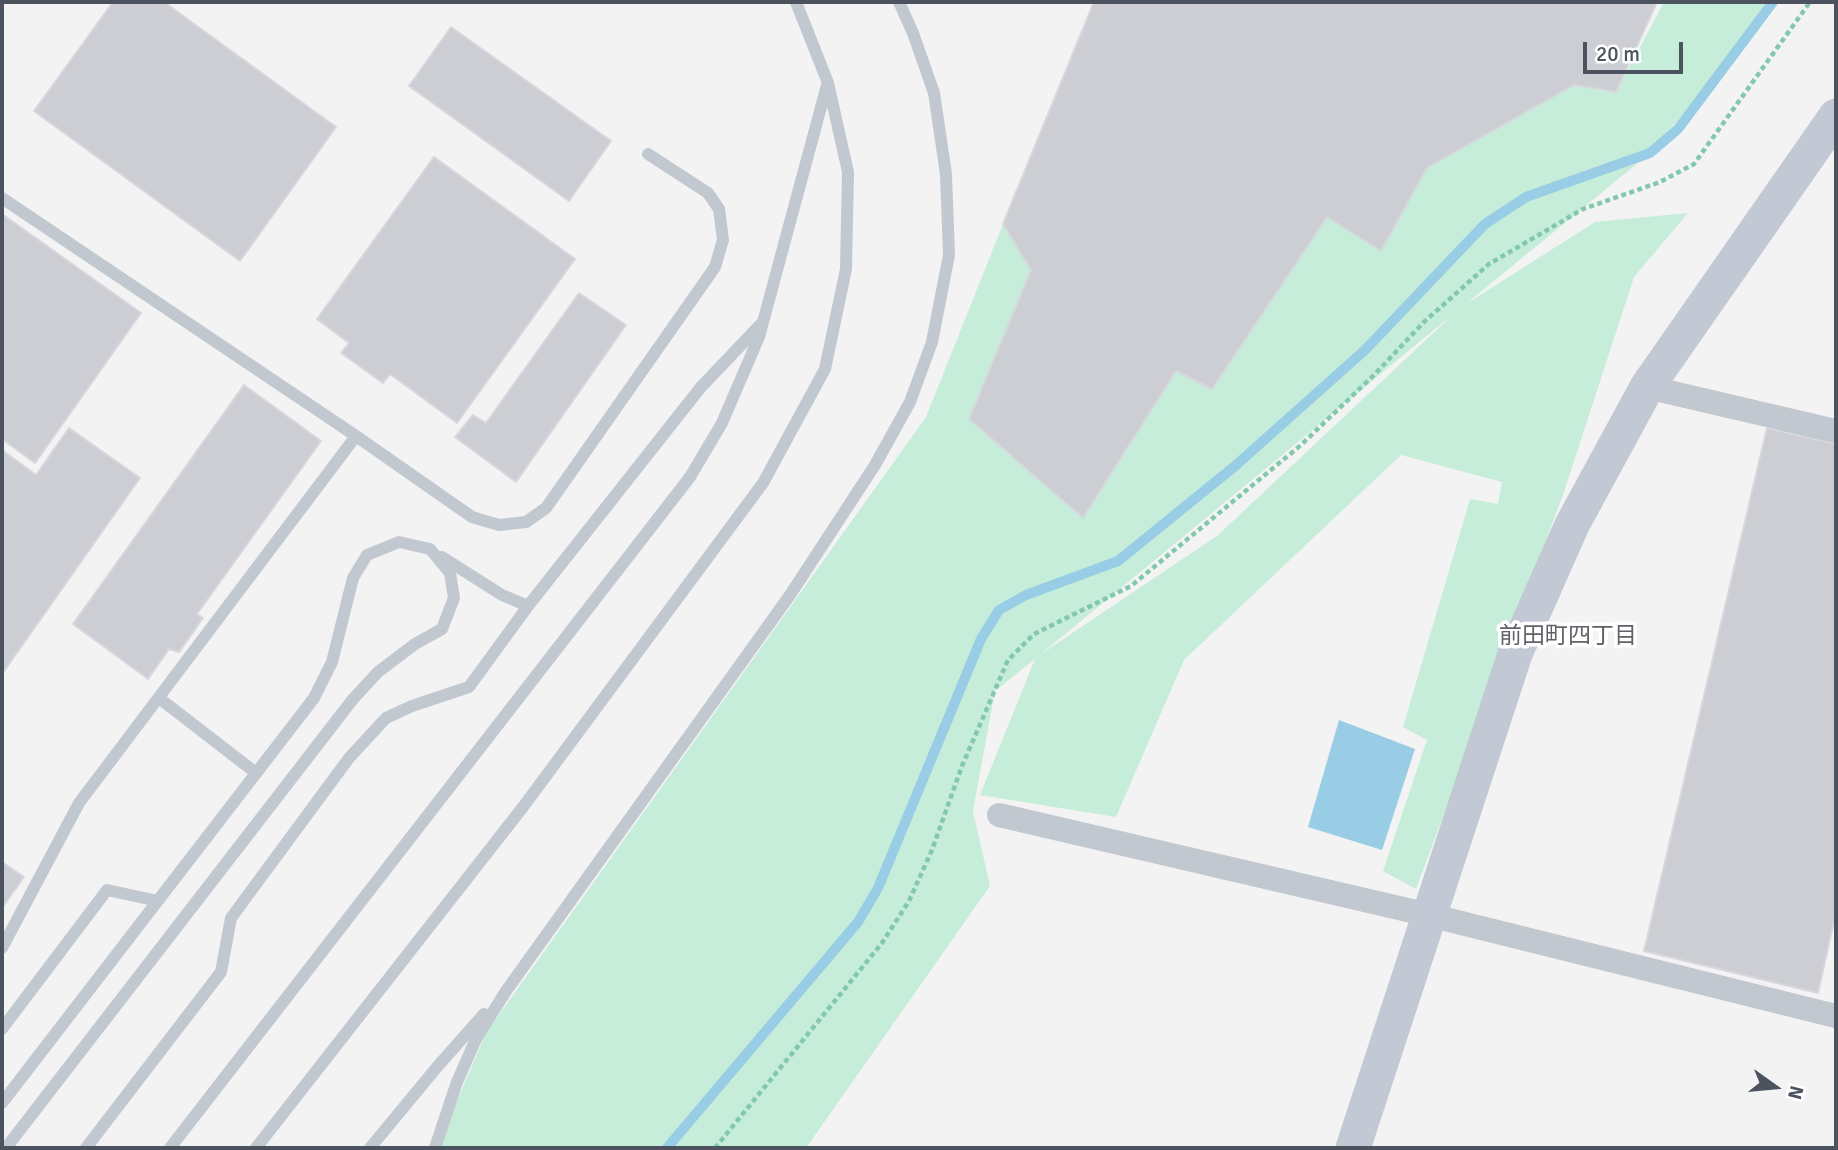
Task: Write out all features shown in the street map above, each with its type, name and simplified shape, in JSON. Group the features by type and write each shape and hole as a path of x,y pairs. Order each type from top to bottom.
{"street":[{"path":"1353,1148 1515,654 1572,525 1647,387 1836,116"},
{"path":"1647,387 1836,432"},
{"path":"999,815 1429,915 1836,1016"}],"lane":[{"path":"256,1148 523,807 763,483 825,369 846,269 848,172 828,83 796,2"},
{"path":"435,1148 457,1082 476,1039 510,985 790,595 875,465 911,402 932,342 949,254 946,174 934,93 899,2"},
{"path":"170,1148 690,477 722,423 765,319 828,83"},
{"path":"2,198 472,517 499,525 526,522 546,508 715,267 723,240 719,209 708,193 648,154"},
{"path":"86,1148 222,972 231,918 349,758 386,718 412,706 469,687 528,606 701,387 765,319"},
{"path":"2,948 79,803 356,436"},
{"path":"2,1103 314,698 332,662 353,578 368,555 399,542 430,549 502,595 528,606"},
{"path":"6,1148 353,699 378,672 415,644 442,629 454,598 450,572 430,549"},
{"path":"159,698 256,773"},
{"path":"2,1029 107,890 158,901"},
{"path":"370,1148 510,985"}],"path":[{"path":"715,1148 881,943 909,901 932,850 962,766 1008,660 1034,634 1131,586 1301,445 1375,374 1424,322 1489,264 1583,209 1660,182 1694,164 1810,2"}],"green space":[{"path":"1664,2 1778,2 1650,153 1466,304 1595,222 1688,213 1634,277 1564,492 1416,889 1383,871 1427,740 1403,727 1470,499 1498,504 1502,482 1401,455 1184,660 1116,817 980,795 1035,659 995,691 973,811 990,886 806,1148 437,1148 486,1033 926,417 1003,224 1031,270 969,419 1083,518 1176,371 1212,389 1327,217 1427,168 1574,85 1616,92","holes":["1446,320 1446,321 1217,536 1041,654"]}],"water":[{"path":"1339,720 1415,749 1382,850 1308,827"}],"building":[{"path":"113,2 164,2 336,127 240,261 34,111"},
{"path":"1094,2 1657,2 1616,92 1574,85 1427,168 1381,251 1327,217 1212,389 1176,371 1083,518 969,419 1031,270 1003,224"},
{"path":"451,27 611,141 569,201 409,86"},
{"path":"434,157 575,259 457,423 390,374 383,383 341,353 349,343 317,319"},
{"path":"2,214 141,313 35,463 2,439"},
{"path":"579,293 626,325 516,482 455,437 473,415 486,423"},
{"path":"244,385 321,441 197,614 203,618 179,652 169,649 148,679 73,624"},
{"path":"69,428 140,478 2,674 2,450 36,475"},
{"path":"1767,428 1836,444 1836,912 1818,993 1644,951"},
{"path":"2,862 24,877 2,908"}],"waterway":[{"path":"667,1148 858,922 878,888 981,639 999,610 1026,595 1118,561 1235,466 1365,350 1485,224 1526,197 1650,153 1678,129 1773,2"}],"district":[{"name":"前田町四丁目","path":"1568,637"}]}
